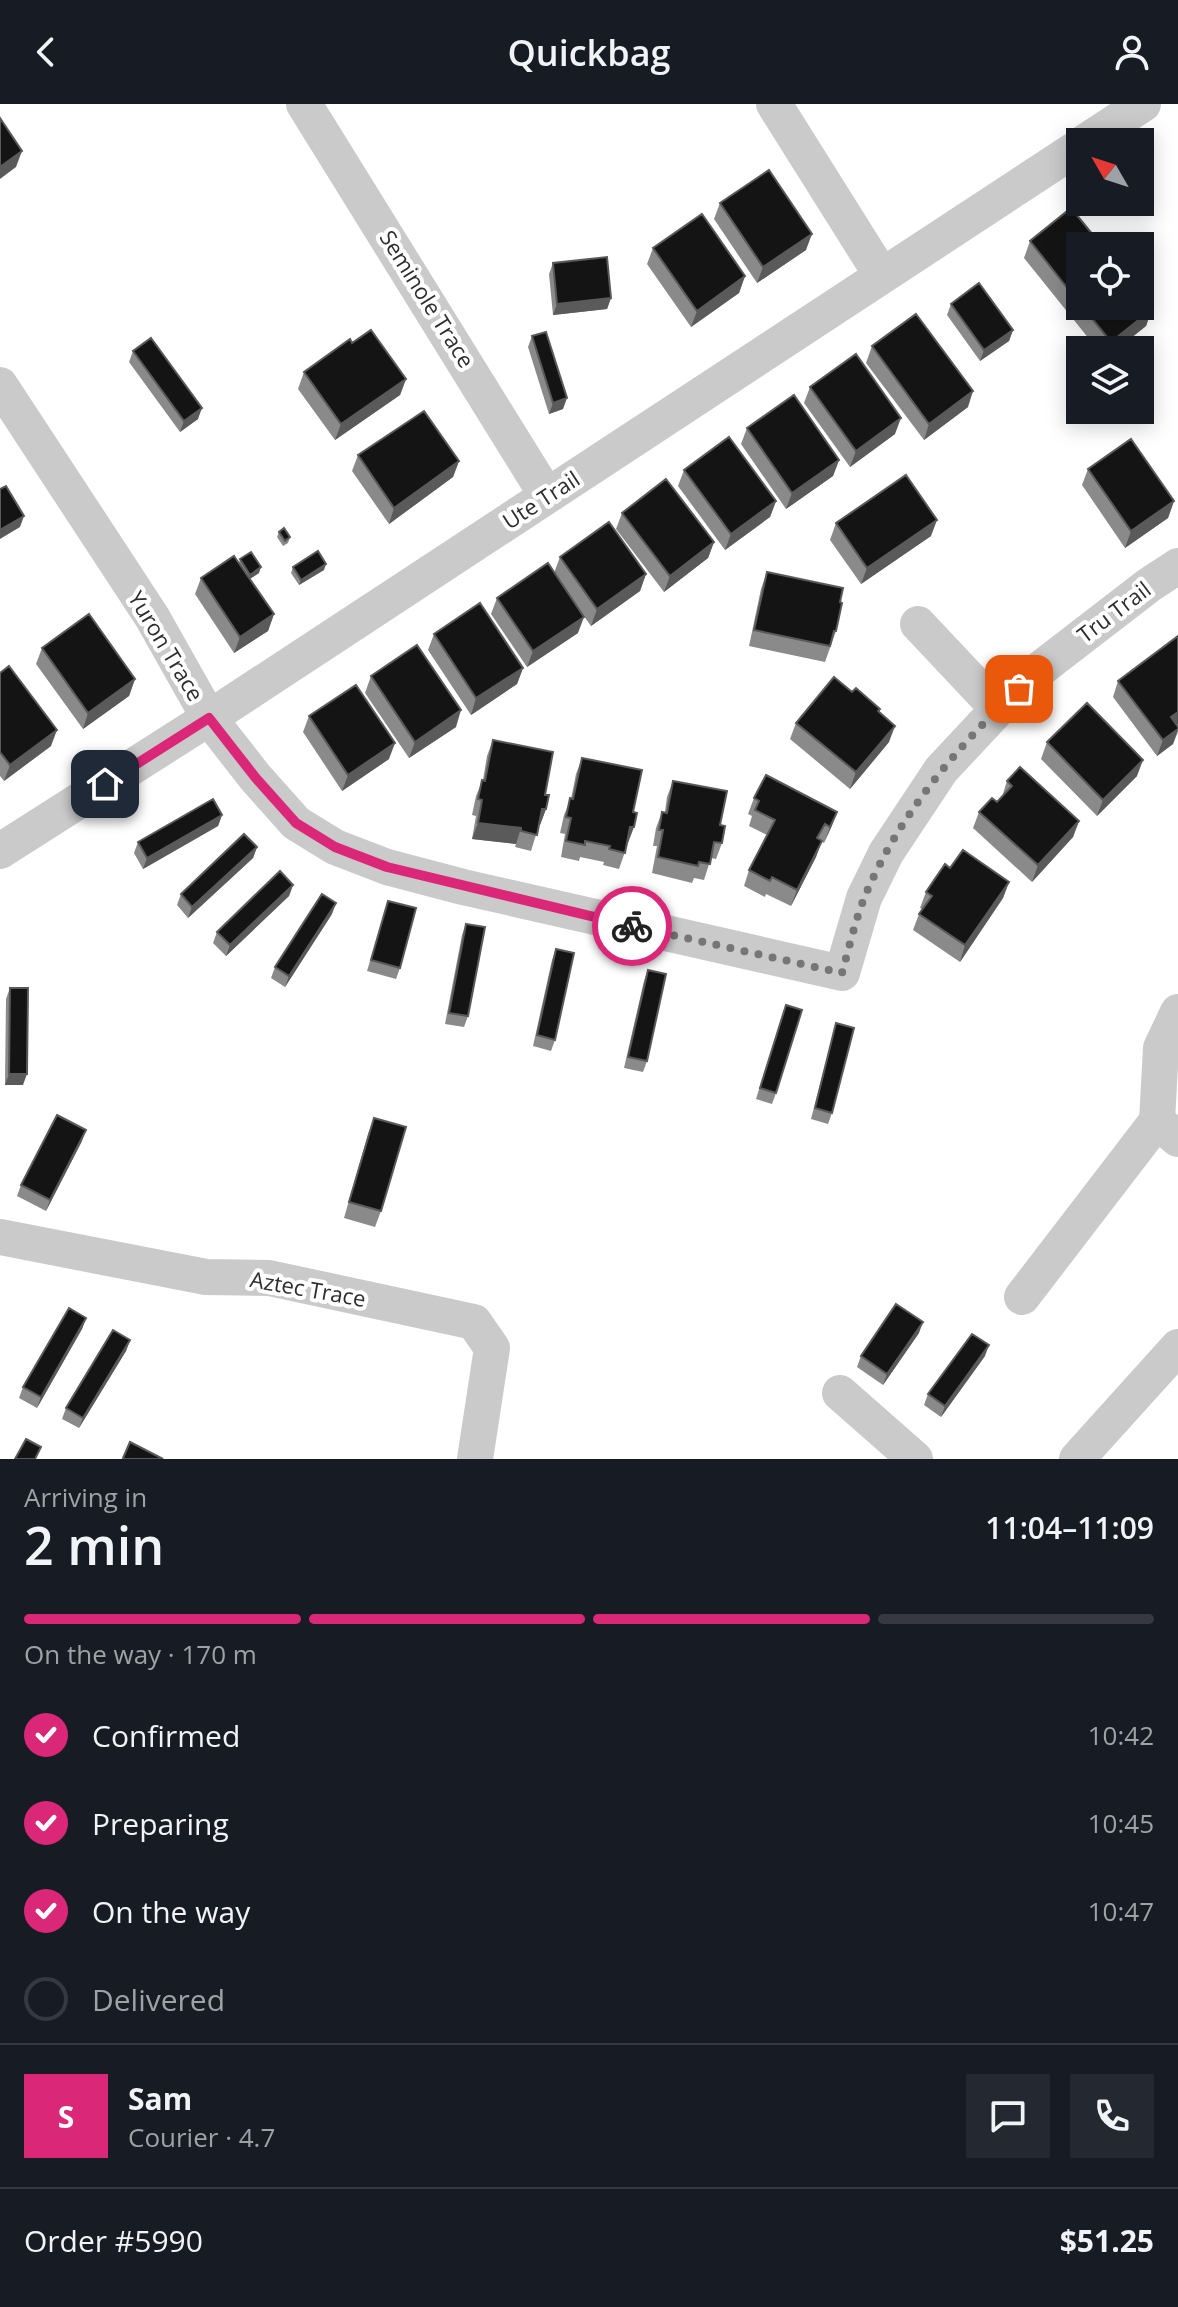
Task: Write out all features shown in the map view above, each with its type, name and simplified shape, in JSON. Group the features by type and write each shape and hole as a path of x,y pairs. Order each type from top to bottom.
{"street":[{"name":"Seminole Trace","path":"304,104 547,496"},
{"path":"774,104 882,276"},
{"path":"1106,128 1143,104"},
{"name":"Ute Trail","path":"0,851 209,718 1066,155"},
{"name":"Yuron Trace","path":"5,406 152,617 209,718 296,823 335,847 387,867 842,973"},
{"name":"Tru Trail","path":"842,973 864,898 886,853 941,770 1040,669 1178,566"},
{"path":"918,624 998,709"},
{"path":"1022,1297 1167,1130 1161,1048 1178,1012"},
{"name":"Aztec Trace","path":"0,1237 206,1277 269,1278 474,1322 492,1348 475,1459"},
{"path":"1077,1459 1178,1347"},
{"path":"840,1393 915,1459"}],"building":[{"path":"0,118 22,151 0,167"},
{"path":"769,170 812,234 763,267 720,203"},
{"path":"1066,212 1066,216 1078,216 1091,232 1066,232 1066,286 1030,241"},
{"path":"702,214 745,276 697,311 653,248"},
{"path":"607,257 611,298 557,304 553,263"},
{"path":"979,283 1013,330 984,350 951,304"},
{"path":"916,314 973,391 929,424 872,346"},
{"path":"1093,320 1138,320 1118,336 1106,336"},
{"path":"371,330 406,379 341,424 304,372 350,339 352,343"},
{"path":"546,332 567,398 553,403 532,336"},
{"path":"151,338 202,408 184,421 133,351"},
{"path":"856,354 901,418 856,451 810,387"},
{"path":"794,395 839,460 792,493 747,428"},
{"path":"424,411 459,461 394,508 358,455"},
{"path":"729,437 776,501 731,534 684,470"},
{"path":"1131,439 1174,501 1131,531 1088,469"},
{"path":"906,475 937,520 867,568 836,523"},
{"path":"666,479 714,542 670,576 622,513"},
{"path":"6,486 24,516 0,530 0,489"},
{"path":"609,522 646,574 597,609 560,557"},
{"path":"284,528 290,537 285,541 279,532"},
{"path":"318,551 326,564 301,580 293,567"},
{"path":"251,552 261,567 250,575 240,559"},
{"path":"234,556 274,614 240,637 201,578"},
{"path":"548,563 584,617 533,651 497,598"},
{"path":"767,572 843,588 836,631 830,646 754,630"},
{"path":"480,603 523,668 476,698 434,634"},
{"path":"89,614 135,679 88,713 42,648"},
{"path":"1178,636 1178,712 1171,717 1178,729 1163,740 1118,681"},
{"path":"417,645 461,710 415,742 371,676"},
{"path":"9,666 57,730 10,765 0,752 0,673"},
{"path":"834,677 852,692 856,688 895,726 856,772 796,723"},
{"path":"356,685 395,743 348,775 309,716"},
{"path":"1087,703 1143,760 1103,800 1047,742"},
{"path":"493,740 553,752 545,795 549,795 546,809 542,809 537,835 521,831 521,828 478,823 482,800 478,799"},
{"path":"582,758 642,770 633,812 637,813 634,827 630,827 625,853 609,849 610,846 566,841 571,818 566,817"},
{"path":"1020,767 1079,821 1038,865 979,812 992,798 997,802 1012,786 1007,781"},
{"path":"766,775 837,812 830,827 825,824 817,838 822,841 797,890 749,870 775,820 755,810 759,801 754,798"},
{"path":"673,781 727,791 720,825 725,826 722,843 714,842 710,864 699,862 698,866 658,857 663,830 659,830 662,812 667,813"},
{"path":"213,799 222,815 147,858 138,842"},
{"path":"244,834 257,847 192,907 181,894"},
{"path":"963,850 1009,882 965,945 919,914 932,896 926,892 945,864 950,868"},
{"path":"280,871 293,885 230,945 217,932"},
{"path":"322,894 336,903 289,976 275,967"},
{"path":"388,901 416,908 400,968 371,960"},
{"path":"466,924 485,927 468,1016 449,1013"},
{"path":"556,949 574,953 555,1040 537,1035"},
{"path":"648,970 666,974 647,1061 628,1057"},
{"path":"10,988 28,988 27,1074 9,1074"},
{"path":"786,1005 802,1010 776,1093 760,1088"},
{"path":"836,1023 854,1028 832,1113 815,1108"},
{"path":"57,1115 86,1130 50,1200 21,1185"},
{"path":"374,1118 406,1127 381,1211 349,1202"},
{"path":"896,1304 923,1322 887,1374 861,1356"},
{"path":"69,1308 86,1318 41,1397 23,1387"},
{"path":"113,1330 130,1340 83,1418 66,1408"},
{"path":"972,1334 989,1345 945,1406 928,1394"},
{"path":"26,1439 41,1447 35,1459 15,1459"},
{"path":"130,1442 163,1459 123,1458"}],"way so far":[{"path":"632,926 842,973 864,898 886,853 941,770 1019,689"}],"route":[{"path":"105,784 209,718 296,823 335,847 387,867 632,926"}]}
